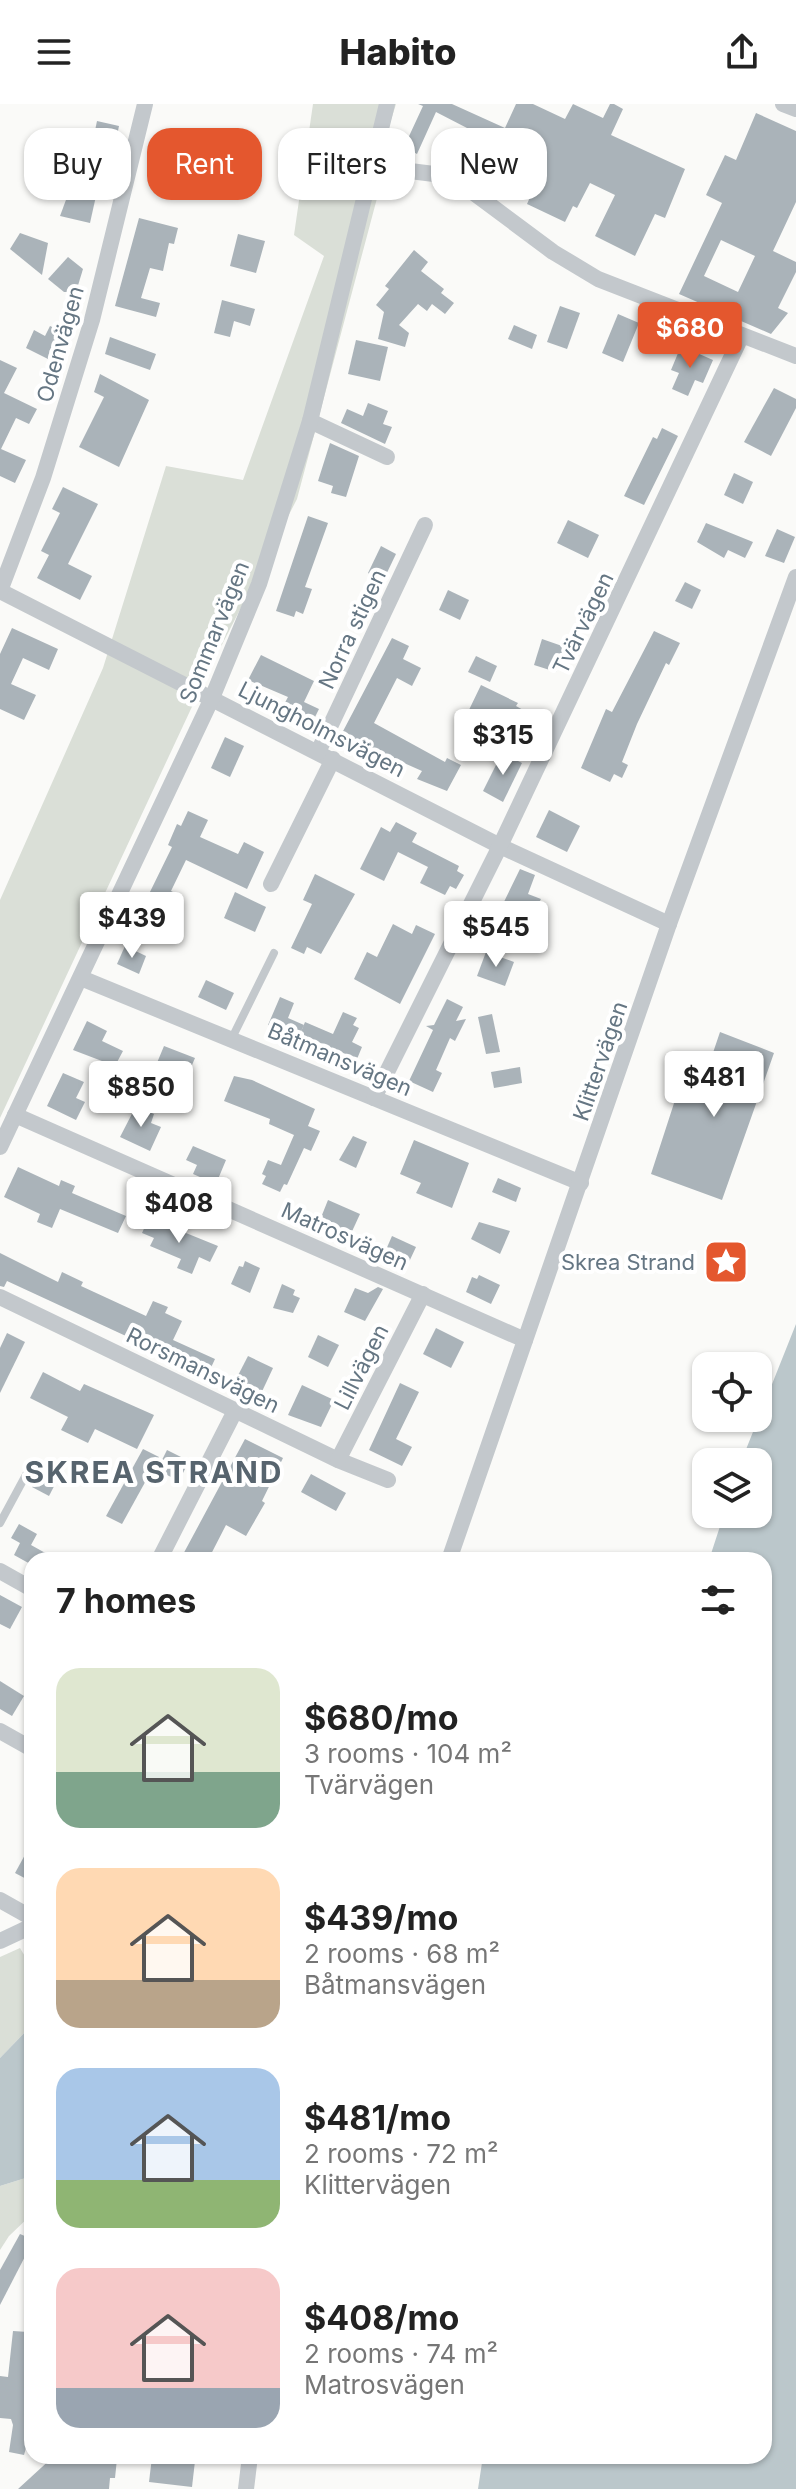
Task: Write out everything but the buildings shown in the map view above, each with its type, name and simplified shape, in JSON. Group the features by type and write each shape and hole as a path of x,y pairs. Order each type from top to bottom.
{"street":[{"name":"Odenvägen","path":"0,591 43,478 92,320 145,104"},
{"name":"Sommarvägen","path":"380,128 387,104"},
{"path":"783,104 796,109"},
{"path":"415,172 434,174 461,187 598,279 796,356"},
{"name":"Sommarvägen","path":"0,1147 212,698 259,584 310,421 362,200"},
{"name":"Tvärvägen","path":"374,1098 500,846 741,337"},
{"path":"310,421 387,457"},
{"name":"Norra stigen","path":"271,884 425,525"},
{"name":"Klittervägen","path":"452,1552 669,924 796,577"},
{"name":"Ljungholmsvägen","path":"0,591 500,846 669,924"},
{"name":"Båtmansvägen","path":"81,978 581,1183"},
{"name":"Matrosvägen","path":"15,1115 525,1340"},
{"name":"Lillvägen","path":"338,1460 423,1294"},
{"name":"Rorsmansvägen","path":"0,1297 338,1460 388,1480"},
{"path":"163,1552 235,1411"},
{"path":"0,1571 24,1584"},
{"path":"0,1731 24,1744"},
{"path":"0,1900 24,1914"},
{"path":"0,1941 24,1930"},
{"path":"246,2489 249,2464"}],"lane":[{"path":"232,1038 274,953"},
{"path":"0,1523 27,1473"}],"shaded area":[{"path":"313,104 396,104 389,128 310,128"},
{"path":"299,200 377,200 297,499 211,666 0,1118 0,900 103,668 166,466 243,480 324,256 294,235"},
{"path":"796,1324 796,2489 478,2489 482,2464 772,2464 772,1552 712,1552 719,1528 772,1528 772,1448 747,1448 753,1432 772,1432 772,1384"},
{"path":"20,1948 24,1955 24,2033 0,2058 0,1957"},
{"path":"24,2033 24,2178 0,2186 0,2058"},
{"path":"24,2178 24,2222 0,2250 0,2186"}],"place":[{"name":"Skrea Strand","path":"726,1262"}],"district":[{"name":"SKREA STRAND","path":"154,1473"}]}
